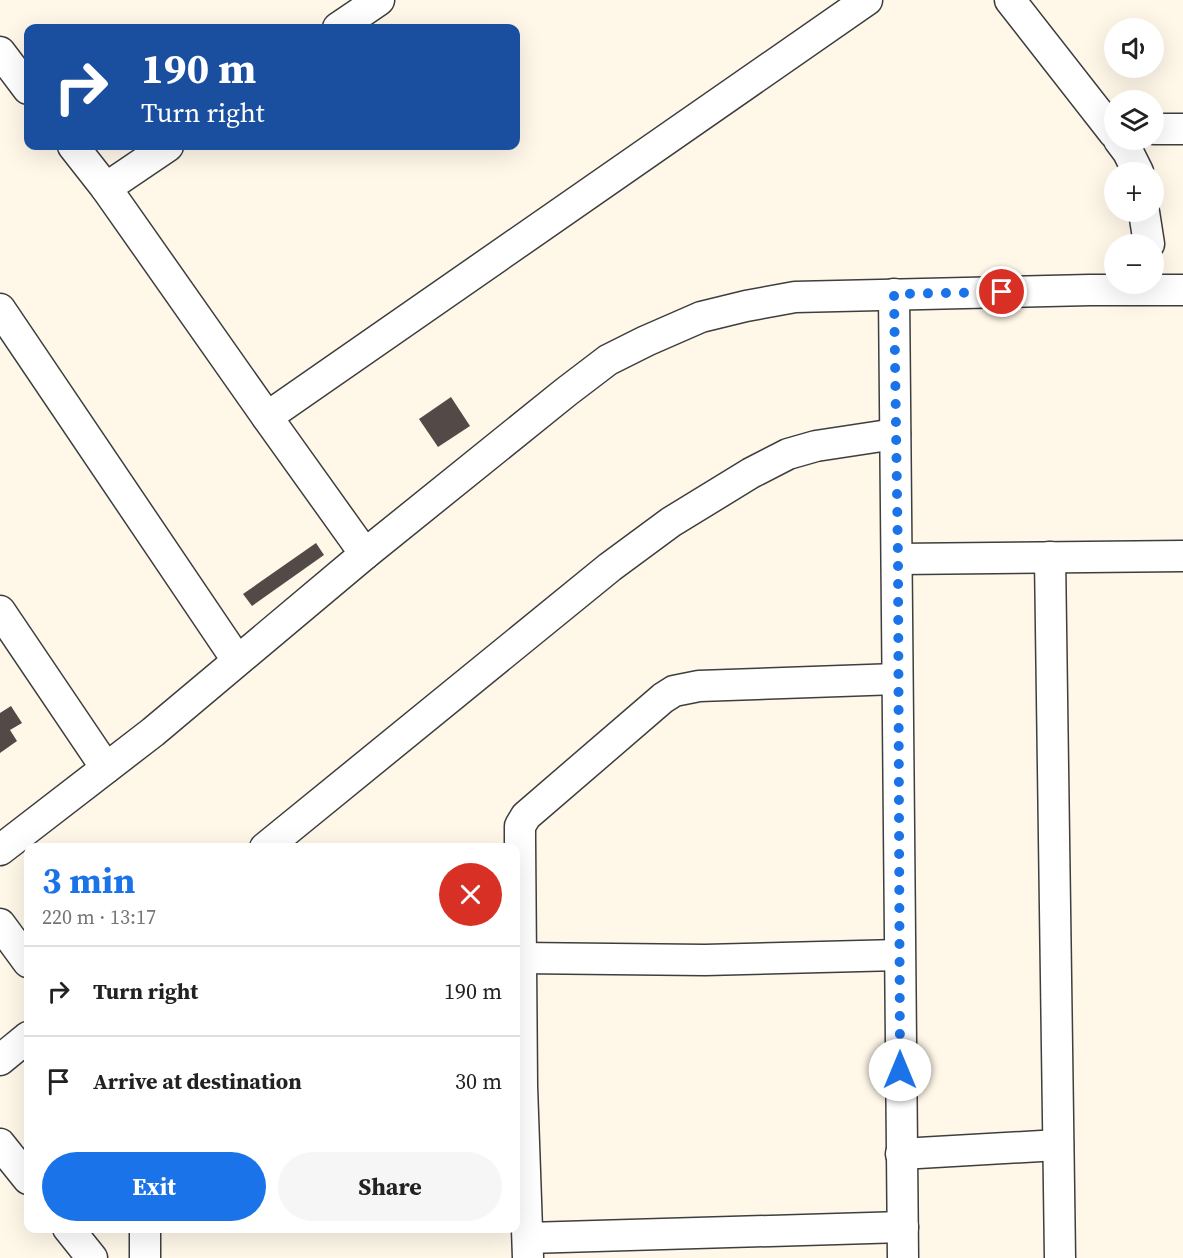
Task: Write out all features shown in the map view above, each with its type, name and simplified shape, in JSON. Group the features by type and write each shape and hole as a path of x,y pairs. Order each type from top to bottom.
{"street":[{"path":"344,24 379,0"},
{"path":"267,417 867,0"},
{"path":"1010,0 1104,119"},
{"path":"0,52 24,83"},
{"path":"1164,129 1183,129"},
{"path":"76,150 106,188 365,554"},
{"path":"106,188 162,150"},
{"path":"0,850 153,732 365,554 566,392 608,360 646,340 701,317 795,297 1104,288"},
{"path":"894,294 903,1258"},
{"path":"5,328 237,660"},
{"path":"271,843 610,567 671,522 751,473 788,454 816,446 895,434"},
{"path":"898,559 1183,556"},
{"path":"1050,557 1060,1258"},
{"path":"0,611 106,768"},
{"path":"897,679 699,686 674,691 663,698 538,804 520,826 520,958 705,960 899,955"},
{"path":"0,924 24,957"},
{"path":"0,1060 24,1040"},
{"path":"520,1104 528,1248 903,1227"},
{"path":"0,1144 24,1174"},
{"path":"901,1154 1058,1145"},
{"path":"72,1233 92,1258"},
{"path":"145,1233 145,1258"}],"building":[{"path":"451,397 470,426 438,447 419,419"},
{"path":"316,543 324,555 252,606 243,594"},
{"path":"11,706 22,723 10,730 17,741 0,753 0,713"}],"route":[{"path":"900,1070 898,559 894,294 1002,292"}]}
